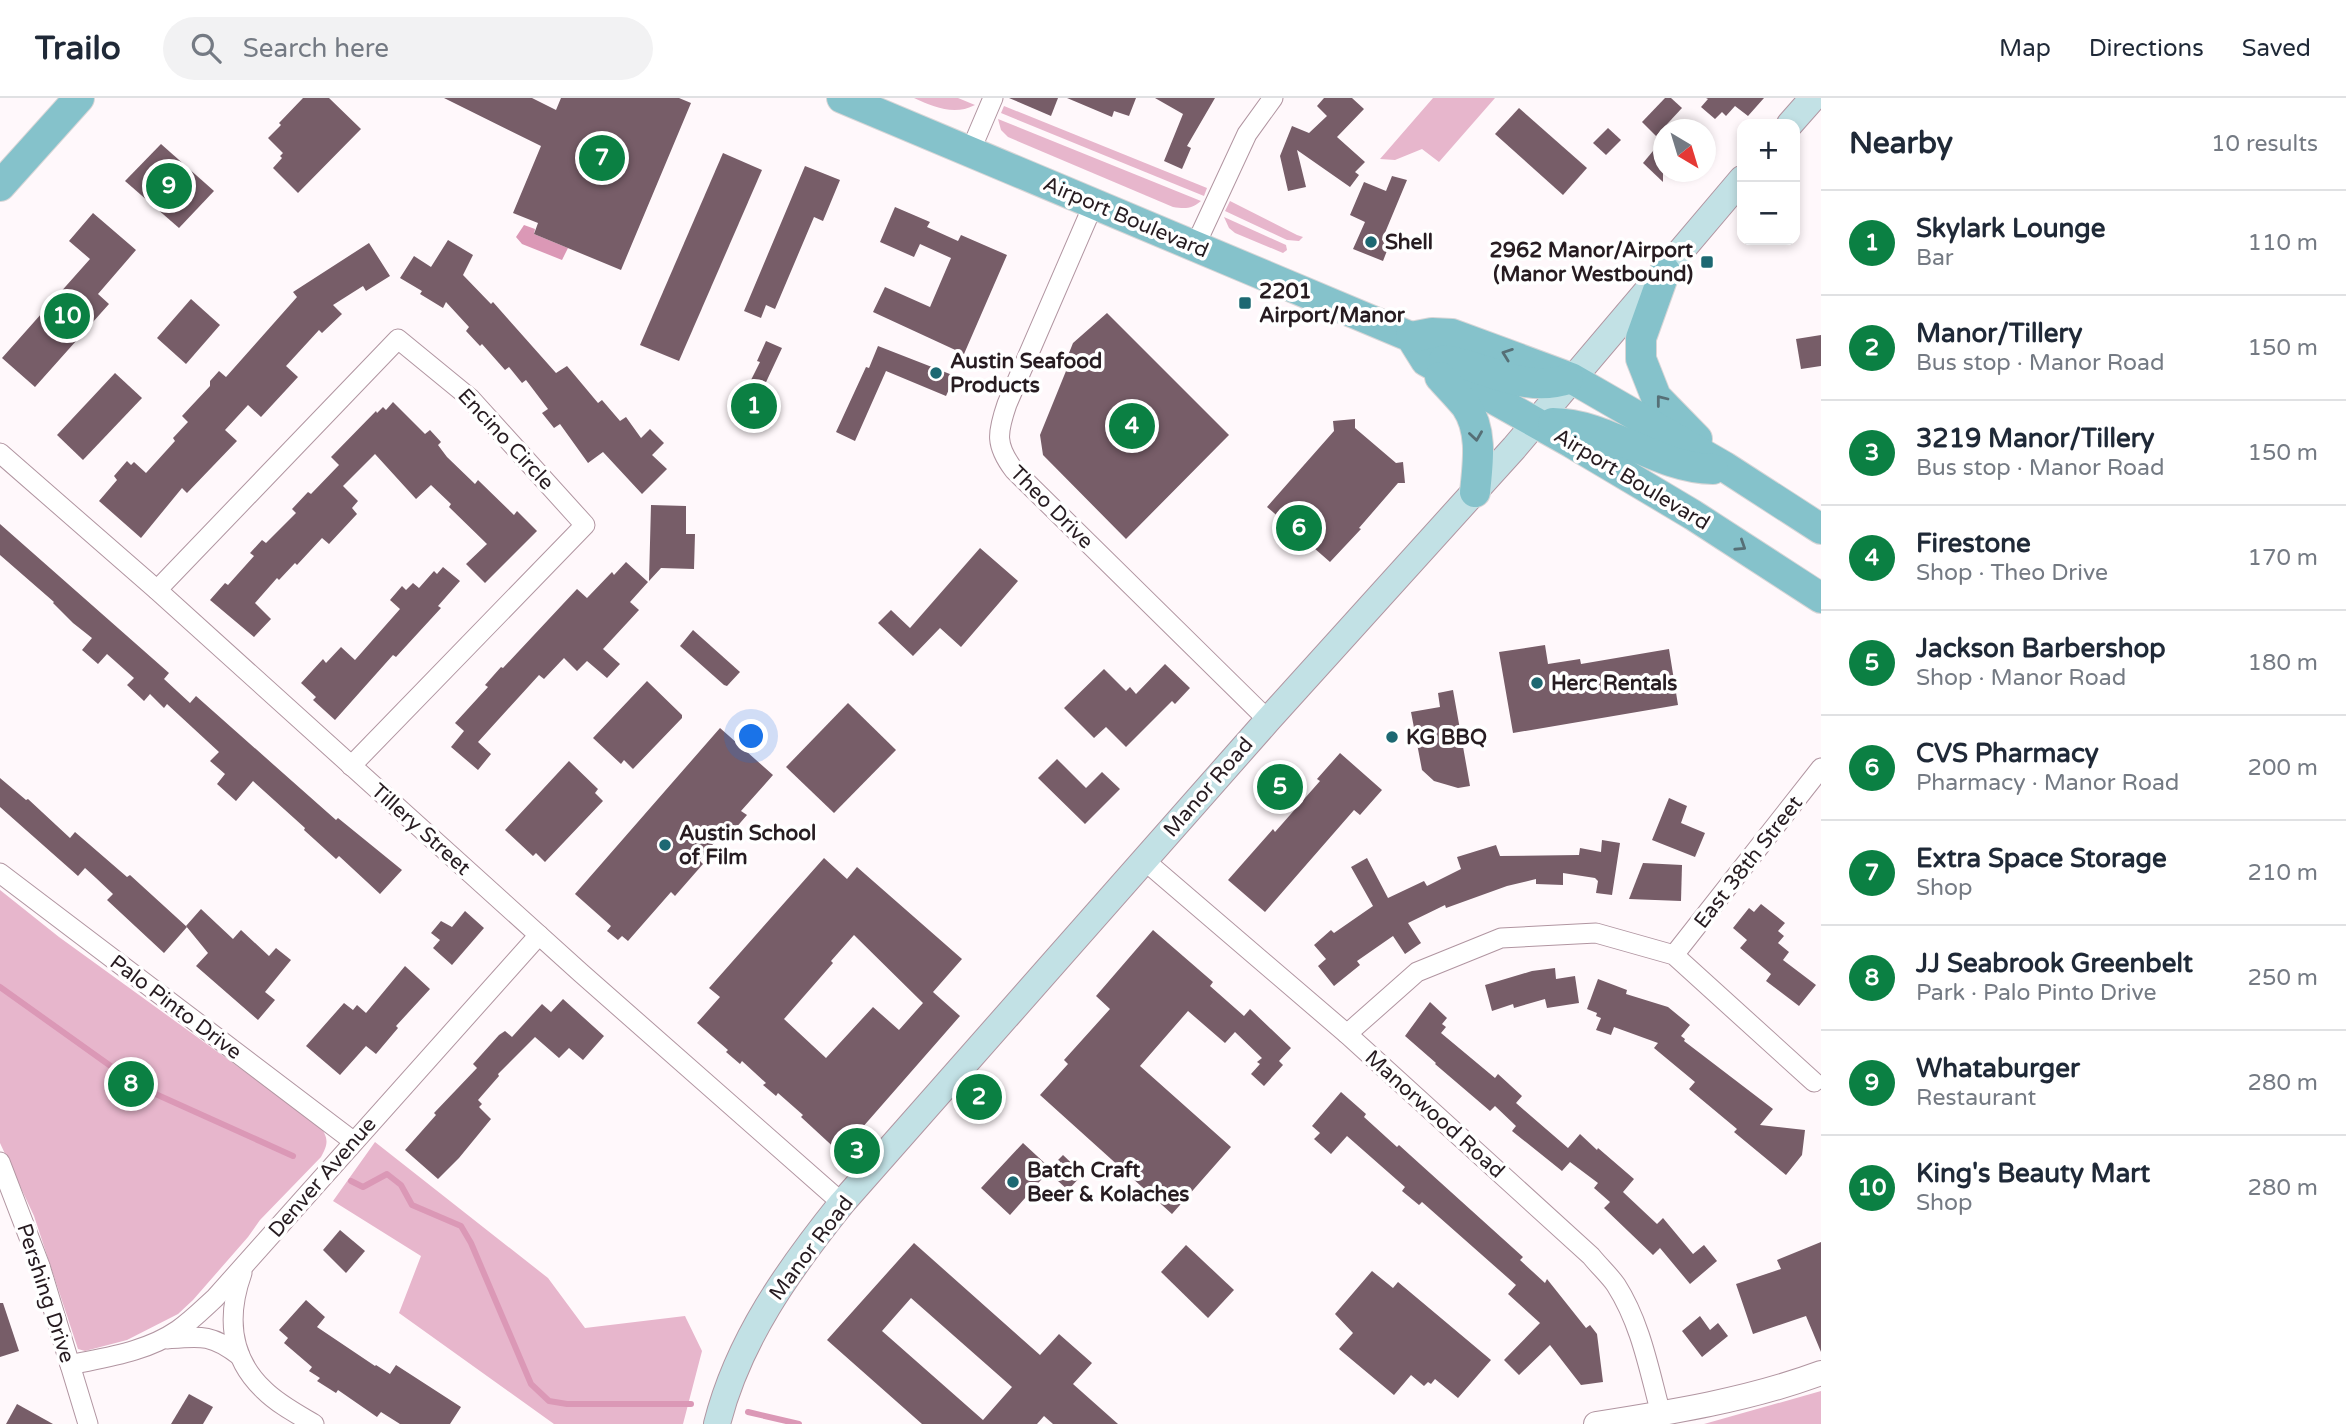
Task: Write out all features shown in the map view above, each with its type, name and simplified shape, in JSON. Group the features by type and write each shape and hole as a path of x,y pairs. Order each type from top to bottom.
{"main road":[{"path":"0,186 79,98"},
{"name":"Airport Boulevard","path":"842,98 1195,246 1418,349 1535,423 1693,515 1821,598"},
{"path":"1794,119 1813,98"},
{"name":"Manor Road","path":"718,1424 726,1396 755,1329 783,1279 842,1203 1268,720 1475,492 1739,182"},
{"path":"1665,271 1641,338 1641,359 1656,397 1725,467"},
{"name":"Airport Boulevard","path":"1418,349 1432,333 1452,334 1571,378 1725,467 1821,529"},
{"path":"1418,349 1466,407 1476,427 1479,453 1475,492"},
{"path":"1535,423 1583,427 1656,456 1696,468 1725,467"}],"street":[{"path":"970,152 993,98"},
{"path":"1195,246 1247,134 1273,98"},
{"name":"Theo Drive","path":"1094,204 1007,404 1000,424 999,443 1003,457 1268,720"},
{"name":"Encino Circle","path":"157,590 398,339 471,398 585,525 351,766"},
{"name":"Tillery Street","path":"0,453 157,590 539,935 842,1203"},
{"name":"East 38th Street","path":"1674,955 1821,768"},
{"name":"Manorwood Road","path":"1144,860 1347,1034 1591,1256 1615,1283 1630,1309 1642,1341 1661,1414"},
{"name":"Palo Pinto Drive","path":"0,873 353,1141"},
{"path":"1347,1034 1417,972 1501,938 1596,933 1674,955 1814,1082"},
{"name":"Denver Avenue","path":"70,1365 138,1350 162,1339 178,1330 215,1298 539,935"},
{"name":"Pershing Drive","path":"0,1164 40,1266 88,1424"},
{"path":"246,1262 234,1296 232,1320 240,1356 263,1390 314,1424"},
{"path":"162,1339 209,1338 222,1342 240,1356"},
{"path":"1596,1424 1661,1414 1769,1390 1821,1373"}],"shaded area":[{"path":"914,98 958,98 975,105 952,110"},
{"path":"1433,98 1495,98 1439,162 1422,149 1395,160 1380,159"},
{"path":"1004,106 1207,188 1204,196 1001,113"},
{"path":"998,119 1201,201 1188,208 1173,207 1008,137 1001,130"},
{"path":"1230,201 1303,237 1299,241 1287,240 1225,211"},
{"path":"1224,217 1286,245 1287,250 1283,253 1235,233 1229,228"},
{"path":"524,225 535,229 534,234 568,248 562,260 522,244 516,237"},
{"path":"0,890 59,937 320,1126 326,1138 321,1157 260,1220 248,1237 178,1314 127,1340 85,1351 78,1349 34,1216 0,1143"},
{"path":"375,1142 548,1278 585,1328 685,1316 702,1351 683,1424 554,1424 399,1313 421,1256 333,1201"},
{"path":"1821,1391 1821,1424 1704,1424"}],"building":[{"path":"303,98 329,98 361,129 298,193 273,168 283,153 268,138"},
{"path":"444,98 532,98 556,110 561,98 679,98 691,103 621,270 534,234 538,223 513,213 541,146"},
{"path":"1009,98 1058,98 1051,116"},
{"path":"1067,98 1136,98 1129,116 1114,111 1112,117"},
{"path":"1155,98 1215,98 1187,146 1191,148 1182,169 1164,161 1183,114"},
{"path":"1324,98 1352,98 1364,109 1337,137 1365,162 1355,172 1359,175 1350,187 1297,150 1306,187 1288,191 1280,156 1292,126 1309,133 1327,116 1317,106"},
{"path":"1665,98 1671,98 1682,108 1672,119 1653,119 1653,133 1642,122"},
{"path":"1706,98 1764,98 1748,116 1735,106 1726,116 1722,112 1715,119 1701,107 1708,99"},
{"path":"1519,108 1587,168 1563,195 1495,134"},
{"path":"1608,128 1621,140 1606,155 1593,143"},
{"path":"161,144 214,191 179,228 125,181"},
{"path":"1653,151 1653,172 1643,163"},
{"path":"723,153 762,170 679,361 640,345"},
{"path":"805,166 840,180 823,221 814,217 775,309 766,305 761,318 744,311"},
{"path":"1392,176 1407,180 1382,240 1390,243 1383,261 1353,249 1365,222 1350,215 1364,182 1386,191"},
{"path":"895,207 930,222 927,227 958,241 961,235 1007,255 964,354 873,312 885,287 930,307 951,258 920,244 914,257 880,242"},
{"path":"93,213 136,250 98,294 109,304 35,387 2,358 90,259 69,241"},
{"path":"448,240 473,255 463,275 491,304 493,302 556,373 567,366 598,403 602,400 620,421 626,417 641,438 650,429 664,443 652,455 667,469 642,494 603,452 588,463 560,424 554,428 542,413 548,409 526,380 522,383 509,367 505,370 482,344 480,346 466,331 469,327 446,302 443,308 400,278 414,256 431,267"},
{"path":"369,243 390,276 366,291 363,286 333,305 342,314 322,333 319,330 286,366 298,377 261,417 248,405 225,430 237,441 187,493 182,488 141,538 99,501 117,480 114,476 127,461 131,465 134,462 146,473 175,441 173,438 188,422 182,416 210,386 210,381 219,371 226,377 297,297 293,292"},
{"path":"191,299 220,325 186,364 157,338"},
{"path":"1107,313 1229,435 1126,539 1043,455 1040,435 1066,371 1063,368 1073,343"},
{"path":"1821,335 1821,366 1801,369 1796,339"},
{"path":"766,341 782,348 761,393 773,399 760,425 735,412 760,362 757,361"},
{"path":"878,346 955,376 946,396 886,371 855,441 836,432"},
{"path":"115,373 142,398 83,460 57,435"},
{"path":"393,402 425,434 430,430 441,442 438,445 447,457 475,484 478,480 514,515 517,511 537,531 485,583 466,564 487,544 431,485 416,499 375,454 343,486 358,501 352,508 357,514 329,544 322,538 297,565 295,563 279,580 277,578 255,603 271,619 254,637 210,600 225,583 228,585 254,556 250,553 262,540 266,543 296,513 292,509 339,465 331,457 376,411 377,413 383,407 386,410"},
{"path":"1355,419 1355,428 1396,463 1403,462 1405,483 1398,483 1330,562 1267,507 1334,431 1333,421"},
{"path":"651,505 686,506 686,534 695,534 694,569 661,568 649,581"},
{"path":"0,524 169,673 164,679 190,703 196,696 336,820 338,818 402,870 380,894 339,856 336,859 253,781 236,801 217,784 225,774 210,761 219,752 167,704 164,708 150,694 144,701 127,685 134,678 107,654 98,664 82,650 92,638 0,555"},
{"path":"980,548 1018,581 961,647 940,628 913,656 878,623 891,610 910,628"},
{"path":"626,562 648,582 630,602 639,610 603,649 620,664 607,678 587,661 577,671 564,658 544,679 539,675 478,742 491,754 478,770 451,747 464,731 455,723 488,687 485,685 501,667 503,668 577,589 587,598 612,572 614,575"},
{"path":"443,567 460,581 438,606 441,608 396,657 393,655 335,720 313,700 316,697 301,683 323,659 326,663 341,647 355,660 400,609 390,600 402,586 406,590 413,583 419,588 434,571 437,574"},
{"path":"693,630 740,672 727,686 680,646"},
{"path":"1545,645 1548,664 1580,659 1581,664 1669,649 1678,705 1513,733 1499,652"},
{"path":"1165,664 1190,688 1175,704 1172,701 1126,747 1106,727 1094,738 1064,708 1104,669 1126,691 1130,687 1136,694"},
{"path":"647,681 682,718 633,769 624,760 621,764 593,738"},
{"path":"1453,690 1470,786 1458,788 1434,781 1422,770 1411,712 1440,707 1438,693"},
{"path":"848,703 896,750 834,813 786,767"},
{"name":"Austin School of Film","path":"720,728 773,775 741,811 747,815 734,830 729,826 699,860 703,864 675,896 671,892 628,941 622,936 618,940 607,931 611,926 575,894"},
{"path":"1340,753 1382,790 1360,815 1354,810 1265,912 1228,880 1320,781 1317,779"},
{"path":"1057,759 1086,788 1102,772 1120,789 1085,824 1038,778"},
{"path":"569,761 598,789 595,793 603,801 545,862 536,853 533,856 505,830"},
{"path":"0,778 28,799 70,838 75,832 127,877 130,875 187,927 164,953 107,900 113,894 85,868 78,876 0,807"},
{"path":"1669,798 1687,806 1681,823 1705,833 1695,857 1652,840"},
{"path":"1602,840 1620,843 1612,895 1596,893 1598,881 1595,878 1563,873 1563,885 1536,884 1536,879 1507,886 1446,908 1445,905 1408,923 1421,943 1405,954 1393,936 1357,961 1360,965 1334,986 1318,966 1326,959 1314,945 1331,930 1334,933 1373,906 1351,867 1367,858 1388,898 1424,881 1427,886 1461,869 1457,857 1496,845 1500,856 1579,855 1580,848 1601,852"},
{"path":"824,858 847,879 857,867 962,959 933,992 960,1016 840,1153 801,1117 803,1115 778,1093 776,1096 763,1085 766,1083 742,1061 740,1064 726,1052 728,1050 697,1023 720,997 709,988","holes":["854,935 923,1003 899,1030 873,1007 826,1058 784,1019"]},
{"path":"1643,863 1682,865 1681,901 1629,899"},
{"path":"1761,904 1785,923 1778,931 1784,936 1778,943 1789,952 1783,960 1816,985 1799,1006 1766,981 1771,974 1740,948 1747,940 1733,928 1749,908 1754,912"},
{"path":"201,909 233,939 241,930 269,956 276,948 291,960 265,992 275,1000 258,1020 196,966 208,953 186,926"},
{"path":"465,911 484,928 452,965 433,948 440,940 431,933 441,921 452,927"},
{"path":"1153,930 1213,982 1210,986 1244,1016 1250,1009 1291,1048 1279,1061 1283,1065 1264,1086 1251,1074 1262,1058 1235,1032 1225,1043 1188,1011 1140,1066 1231,1147 1172,1214 1040,1095 1068,1064 1064,1060 1110,1009 1096,996"},
{"path":"405,966 430,989 396,1026 398,1028 376,1054 366,1046 340,1075 306,1046 344,1003 353,1010 357,1005 366,1013"},
{"path":"1555,968 1556,979 1575,976 1579,1003 1547,1008 1545,999 1514,1008 1513,1004 1492,1011 1485,985 1532,971"},
{"path":"1598,979 1627,990 1626,994 1668,1007 1690,1025 1681,1036 1684,1041 1773,1109 1760,1125 1805,1130 1802,1155 1786,1175 1734,1132 1737,1129 1689,1089 1695,1082 1654,1048 1658,1043 1614,1027 1611,1035 1596,1030 1601,1018 1587,1009"},
{"path":"563,999 604,1036 583,1060 569,1048 559,1058 535,1037 498,1074 478,1100 482,1104 479,1107 491,1119 438,1179 405,1150 436,1115 434,1113 477,1068 473,1064 499,1035 505,1031 512,1037 542,1004 551,1012"},
{"path":"1430,1002 1447,1018 1442,1024 1446,1027 1441,1033 1495,1078 1498,1074 1522,1096 1516,1103 1568,1148 1580,1134 1597,1150 1598,1148 1634,1179 1623,1192 1657,1224 1663,1218 1693,1254 1704,1245 1717,1261 1690,1284 1660,1248 1653,1255 1604,1208 1610,1202 1594,1188 1598,1183 1570,1162 1562,1171 1512,1131 1516,1126 1495,1106 1490,1111 1435,1064 1405,1036"},
{"path":"1341,1092 1397,1147 1399,1145 1523,1257 1520,1260 1545,1283 1547,1279 1586,1328 1590,1325 1597,1334 1603,1382 1581,1385 1550,1345 1519,1375 1504,1360 1540,1323 1508,1294 1516,1285 1422,1202 1419,1205 1402,1191 1405,1187 1347,1136 1331,1154 1314,1139 1320,1133 1312,1126"},
{"path":"1023,1143 1050,1168 1063,1155 1083,1174 1068,1190 1048,1172 1010,1215 981,1188"},
{"path":"340,1230 365,1251 346,1273 323,1250"},
{"path":"1821,1242 1821,1352 1806,1316 1753,1334 1736,1284 1781,1269 1777,1260"},
{"path":"914,1243 1040,1355 1059,1334 1092,1363 1073,1384 1118,1424 1053,1424 1044,1416 1037,1424 922,1424 827,1340","holes":["911,1298 1012,1387 983,1420 882,1331"]},
{"path":"1186,1245 1234,1290 1208,1318 1161,1272"},
{"path":"1372,1271 1393,1288 1398,1282 1491,1360 1458,1398 1435,1379 1424,1386 1411,1375 1394,1395 1339,1349 1353,1333 1335,1314"},
{"path":"306,1300 325,1317 317,1327 375,1366 390,1374 396,1365 461,1407 450,1424 400,1424 381,1412 377,1417 338,1390 336,1393 317,1381 320,1378 309,1371 312,1367 284,1343 288,1338 279,1330"},
{"path":"0,1303 3,1303 19,1351 0,1357"},
{"path":"1700,1316 1710,1330 1718,1323 1728,1336 1702,1357 1682,1331"},
{"path":"189,1394 213,1407 203,1424 171,1424"},
{"path":"17,1404 53,1424 6,1424"}],"waterway":[{"path":"0,987 140,1087 293,1156"},
{"path":"351,1181 363,1187 387,1174 401,1185 412,1205 461,1226 471,1243 531,1384 549,1401 567,1404 691,1404"},
{"path":"748,1412 799,1424"}],"place":[{"name":"Extra Space Storage","path":"602,158"},
{"name":"Whataburger","path":"169,186"},
{"name":"Shell","path":"1371,242"},
{"name":"2962 Manor/Airport (Manor Westbound)","path":"1707,262"},
{"name":"2201 Airport/Manor","path":"1245,303"},
{"name":"King's Beauty Mart","path":"67,316"},
{"name":"Austin Seafood Products","path":"936,373"},
{"name":"Skylark Lounge","path":"754,406"},
{"name":"Firestone","path":"1132,426"},
{"name":"CVS Pharmacy","path":"1299,528"},
{"name":"Herc Rentals","path":"1537,683"},
{"name":"KG BBQ","path":"1392,737"},
{"name":"Jackson Barbershop","path":"1280,787"},
{"name":"Austin School of Film","path":"665,845"},
{"name":"JJ Seabrook Greenbelt","path":"131,1084"},
{"name":"Manor/Tillery","path":"979,1097"},
{"name":"3219 Manor/Tillery","path":"857,1151"},
{"name":"Batch Craft Beer & Kolaches","path":"1013,1182"}]}
